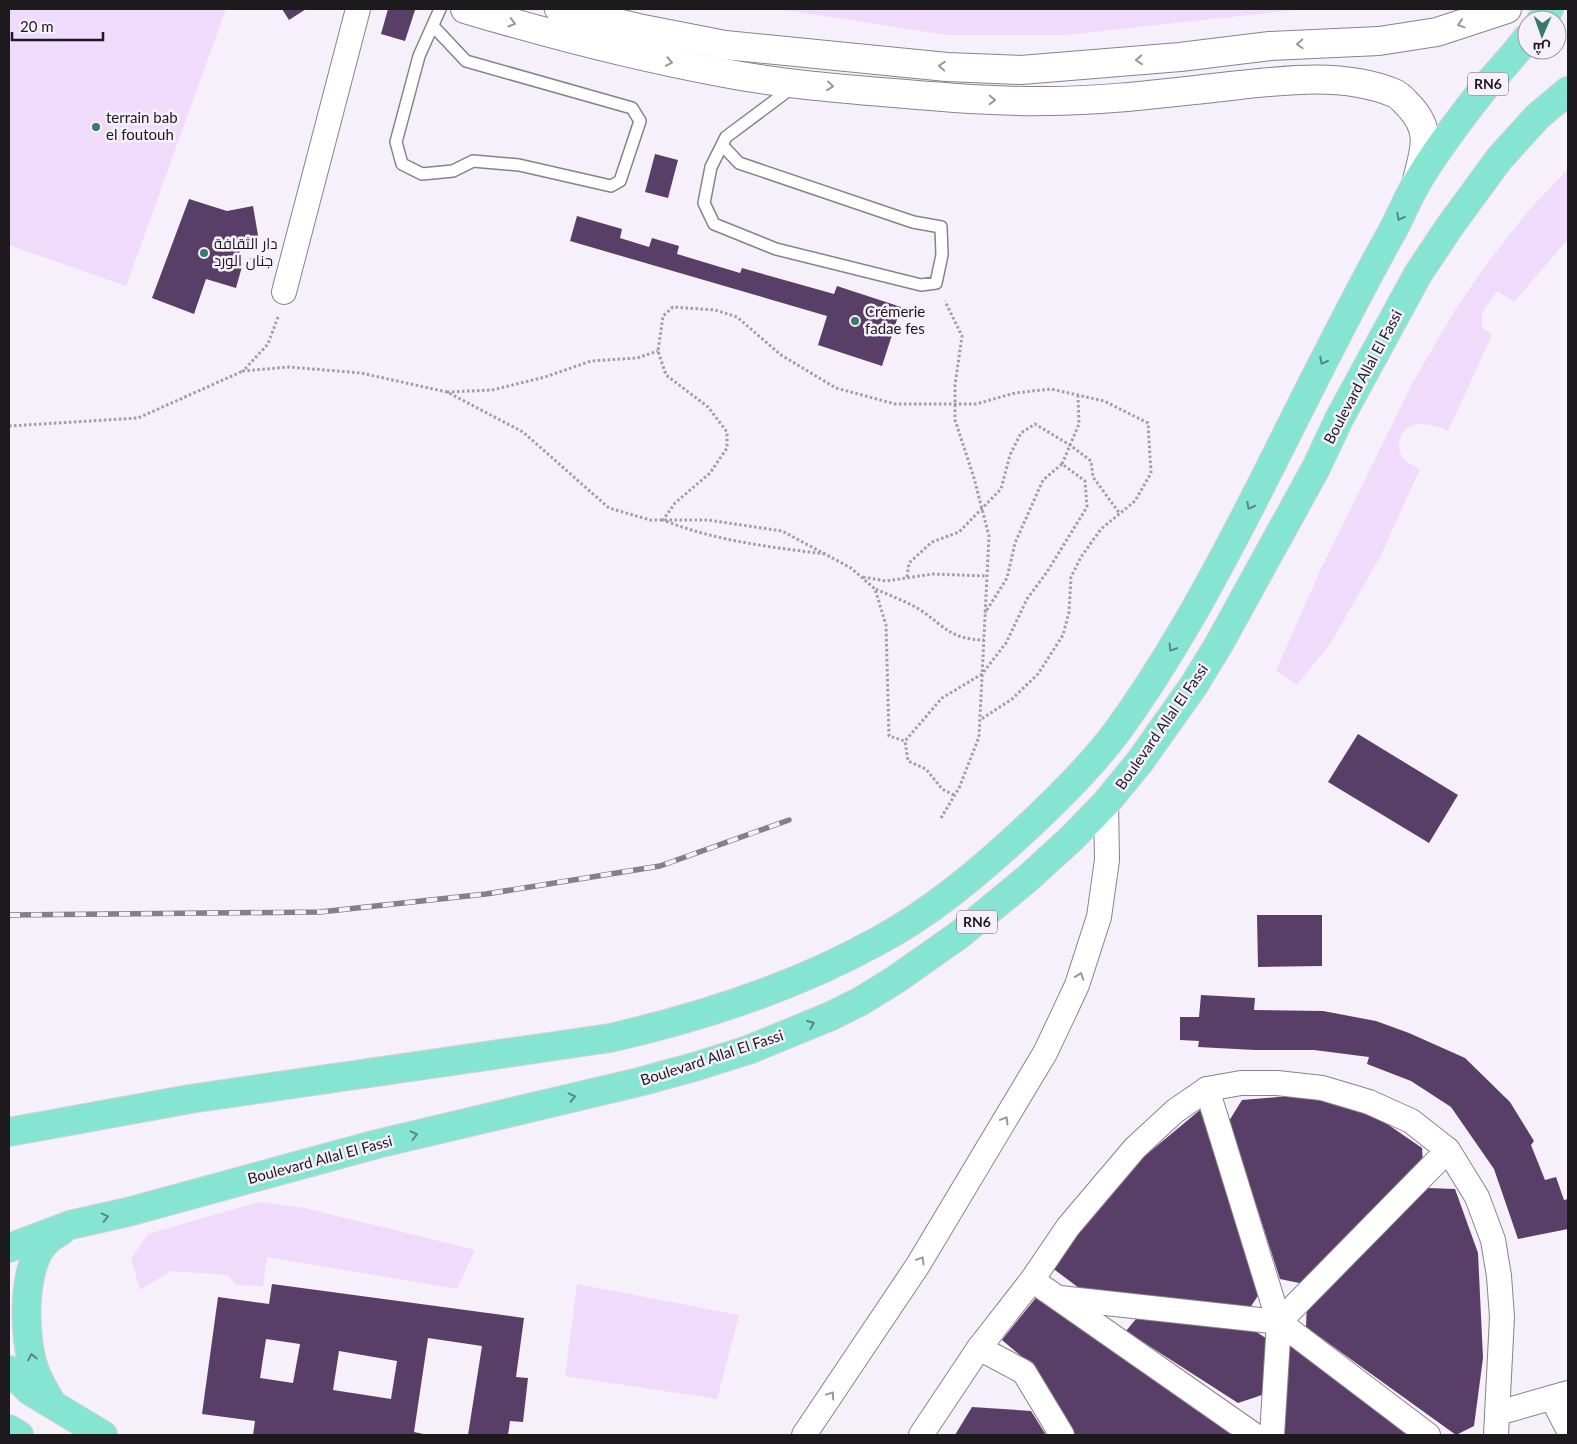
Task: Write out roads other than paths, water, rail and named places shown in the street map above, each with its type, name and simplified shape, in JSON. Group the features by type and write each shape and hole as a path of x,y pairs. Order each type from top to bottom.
{"main road":[{"name":"RN6","path":"9,1132 190,1099 610,1038 663,1026 745,1000 807,976 877,942 952,893 1046,812 1096,758 1138,701 1185,627 1249,508 1356,297 1417,182 1481,92 1517,50"},
{"name":"Boulevard Allal El Fassi","path":"9,1248 70,1225 128,1212 377,1144 648,1079 730,1056 789,1034 861,1001 896,980 959,936 1028,879 1072,838 1106,803 1169,723 1219,644 1316,468 1340,419 1418,274 1450,226 1500,159 1537,117 1568,91"},
{"path":"51,1402 35,1371 30,1351 26,1308 29,1278 35,1259 46,1241 70,1225"},
{"path":"9,1370 30,1391 103,1435"},
{"path":"9,1429 19,1435"}],"street":[{"path":"284,292 358,9"},
{"path":"465,9 547,33 639,56 721,73 798,83 964,99 1046,102 1130,97 1289,80 1365,84 1398,94 1420,118 1426,144 1417,182"},
{"path":"559,9 725,46 938,66 1020,70 1180,57 1270,46 1378,41 1437,32 1507,9"},
{"path":"721,73 725,46"},
{"path":"804,1435 918,1265 1045,1052 1064,1014 1077,985 1099,917 1107,860 1106,803"},
{"path":"921,1435 979,1348 1032,1280 1068,1226 1136,1148 1175,1111 1207,1089 1241,1083 1277,1082 1322,1088 1369,1102 1411,1121 1448,1150 1477,1196 1493,1240 1500,1276 1502,1317 1497,1424 1560,1395 1568,1429"},
{"path":"1207,1089 1279,1322 1272,1435"},
{"path":"1279,1322 1448,1150"},
{"path":"1032,1280 1254,1435"},
{"path":"1058,1298 1279,1322 1428,1435"},
{"path":"979,1348 1024,1372 1062,1435"}],"lane":[{"path":"433,26 466,61 632,108 640,122 620,181 611,186 519,165 472,161 453,171 422,174 402,164 396,142 419,56 440,9"},
{"path":"722,145 739,163 914,222 941,227 942,255 936,282 921,285 776,249 714,224 704,203 712,167 722,145 726,137 798,83"}],"railway":[{"path":"9,915 320,912 486,894 660,866 789,820"}],"place":[{"name":"terrain bab el foutouh","path":"96,127"},
{"name":"دار الثقافة جنان الورد","path":"204,253"},
{"name":"Crémerie fadae fes","path":"855,321"}]}
